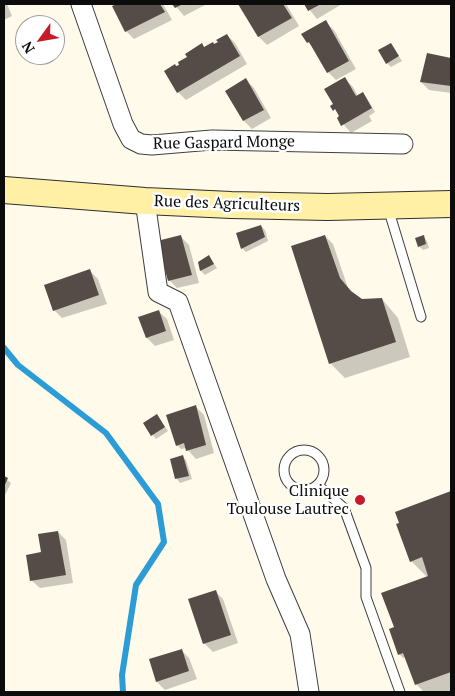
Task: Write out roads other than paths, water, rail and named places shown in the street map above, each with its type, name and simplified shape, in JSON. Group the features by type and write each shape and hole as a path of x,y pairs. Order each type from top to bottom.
{"street":[{"name":"Rue Gaspard Monge","path":"81,4 123,124 131,139 141,144 152,146 212,140 403,144"},
{"name":"Rue des Agriculteurs","path":"4,190 145,202 328,207 451,204"},
{"path":"145,202 158,292 178,302 276,578 300,634 309,692"}],"lane":[{"path":"387,206 421,317"},
{"path":"302,449 312,452 320,458 324,465 324,474 318,485 309,490 300,489 290,483 285,474 286,462 294,453 302,449"},
{"path":"318,485 344,508 366,568 366,597 400,692"}],"waterway":[{"path":"4,348 18,365 106,433 158,504 164,542 136,585 122,675 123,692"}],"place":[{"name":"Clinique Toulouse Lautrec","path":"360,500"}]}
